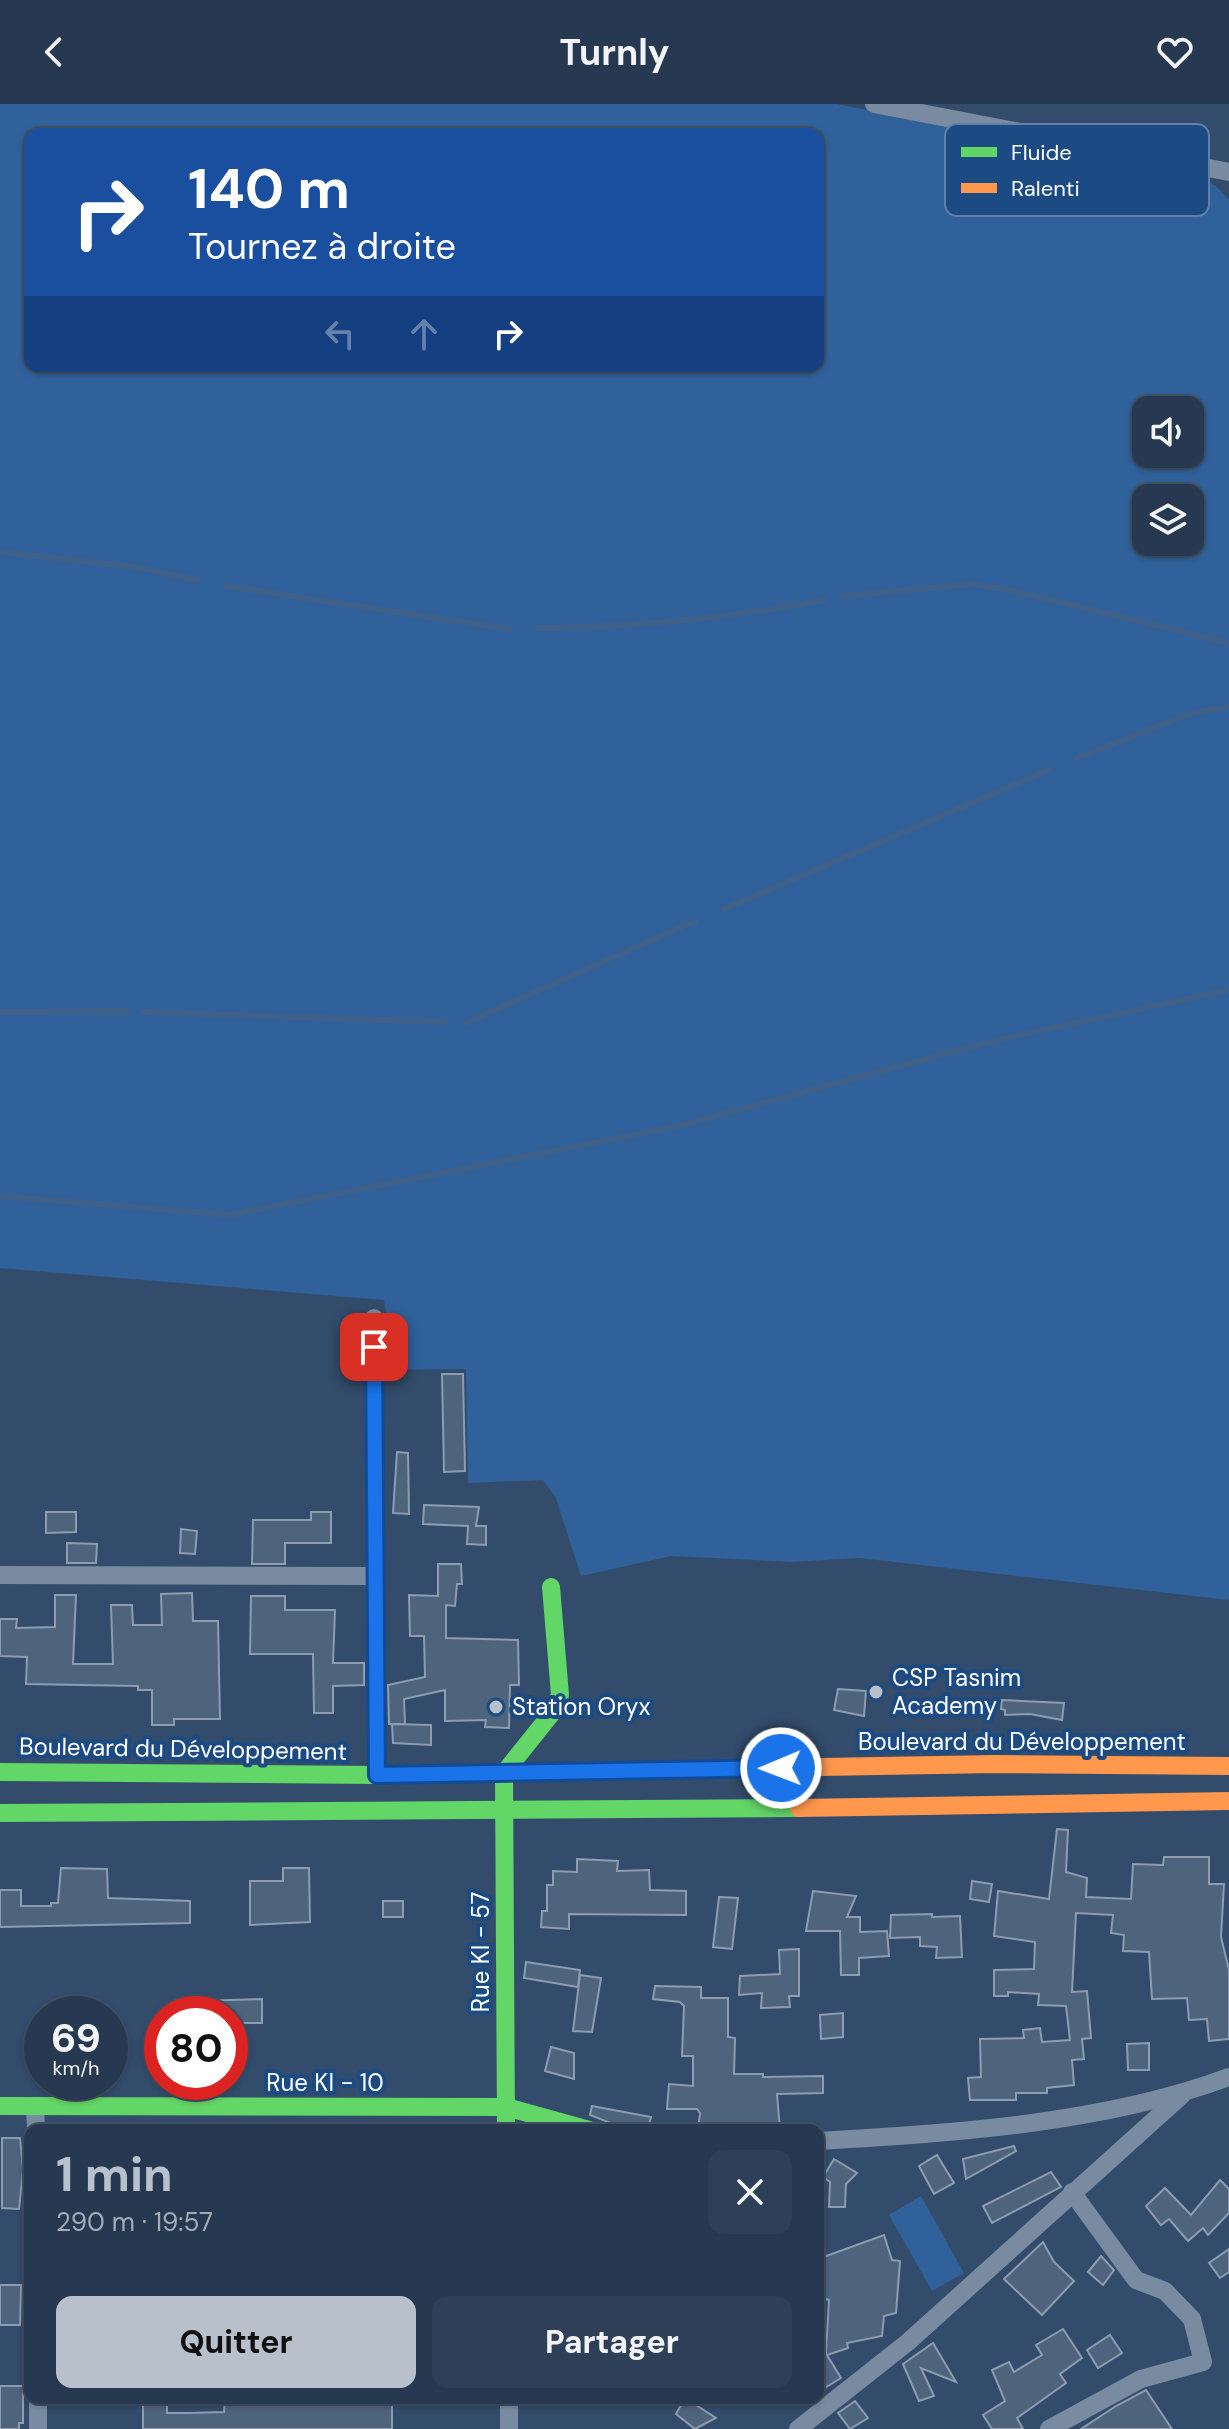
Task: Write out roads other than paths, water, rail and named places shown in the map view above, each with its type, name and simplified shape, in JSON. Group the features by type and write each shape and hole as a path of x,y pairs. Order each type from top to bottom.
{"main road":[{"path":"504,1773 552,1713 560,1695 561,1675 551,1587"},
{"name":"Boulevard du Développement","path":"0,1772 377,1775 996,1764 1229,1766"},
{"name":"Rue KI - 57","path":"504,1773 506,2124"},
{"path":"0,1813 504,1812 1229,1801"},
{"name":"Rue KI - 10","path":"0,2106 506,2107 567,2124"}],"street":[{"path":"874,104 977,124"},
{"path":"1209,169 1229,173 1229,154"},
{"path":"374,1318 377,1775"},
{"path":"0,1575 376,1576"},
{"path":"824,2141 972,2129 1182,2095 1229,2077"},
{"path":"798,2429 908,2342 1182,2095"},
{"path":"35,2106 36,2124"},
{"path":"1049,2429 1141,2379 1197,2367 1203,2362 1192,2319 1165,2291 1136,2280 1072,2192"},
{"path":"38,2404 38,2429"},
{"path":"509,2404 509,2429"}],"waterway":[{"path":"0,552 135,567 198,580"},
{"path":"843,596 972,584 1010,590 1229,643"},
{"path":"226,586 509,629"},
{"path":"538,628 681,620 824,600"},
{"path":"1077,758 1192,713 1229,707"},
{"path":"724,909 1051,769"},
{"path":"466,1023 695,921"},
{"path":"0,1196 230,1215 675,1127 993,1041 1229,990"},
{"path":"0,1012 127,1011"},
{"path":"144,1012 445,1022"}],"place":[{"name":"CSP Tasnim Academy","path":"876,1692"},
{"name":"Station Oryx","path":"496,1707"}]}
